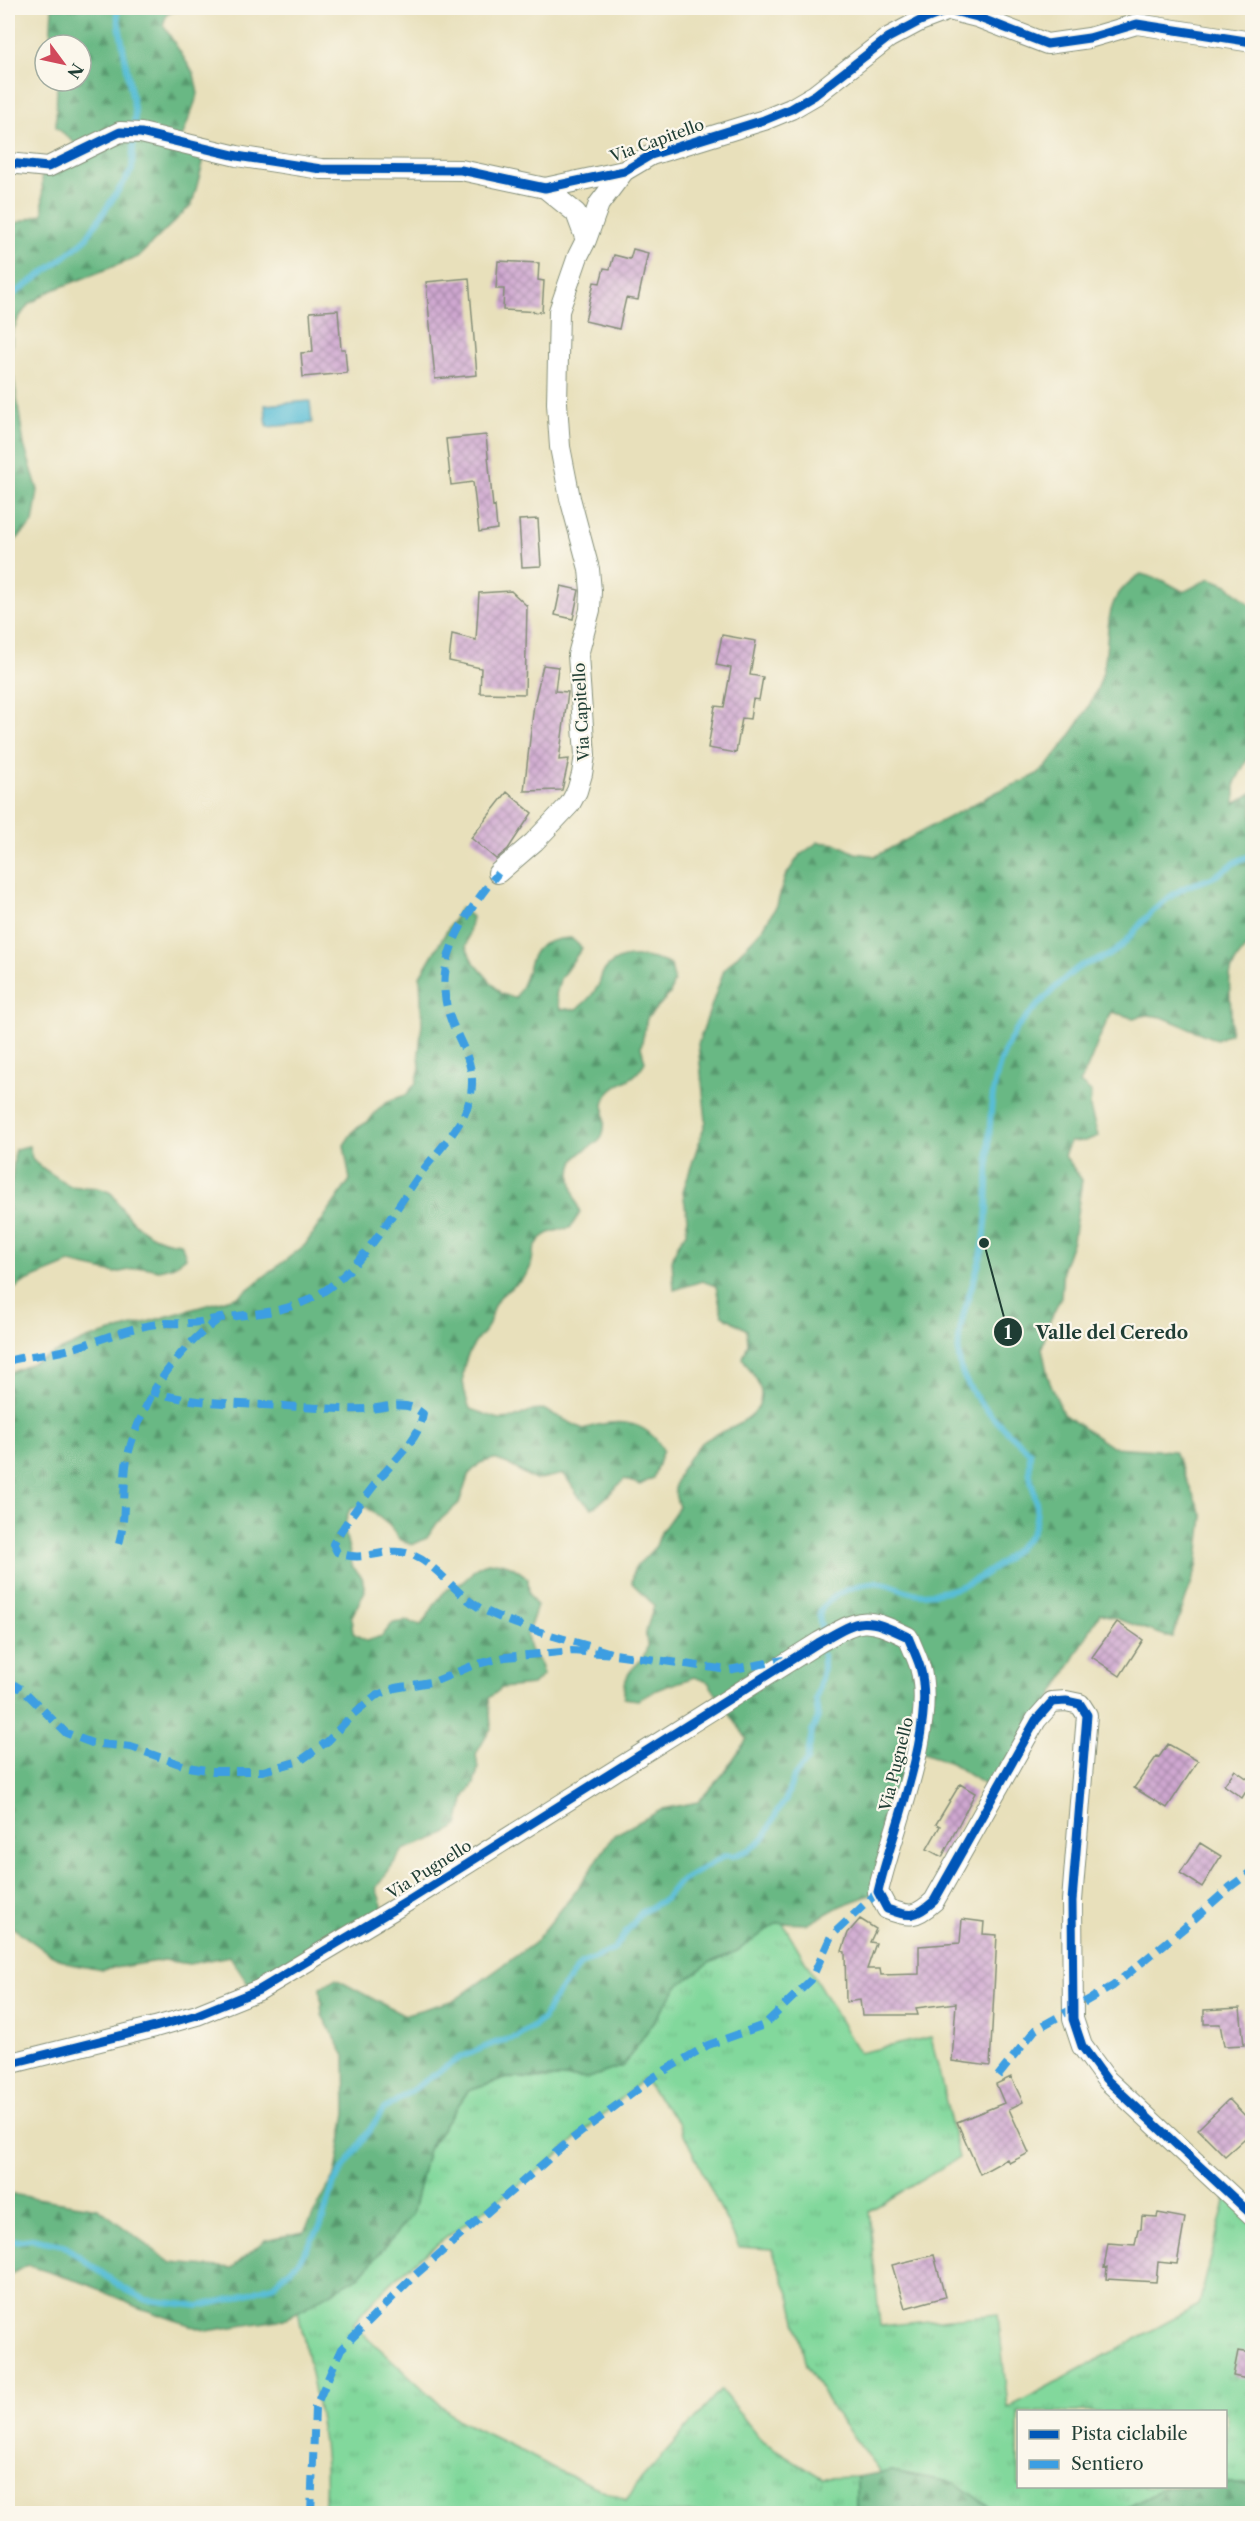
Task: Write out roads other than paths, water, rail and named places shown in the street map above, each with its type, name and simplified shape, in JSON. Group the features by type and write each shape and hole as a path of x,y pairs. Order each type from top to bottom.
{"street":[{"name":"Via Capitello","path":"8,163 48,166 120,132 141,133 237,156 321,169 461,170 545,188 624,171 651,155 764,120 790,109 815,96 888,38 945,9 977,17 1047,44 1089,38 1137,24 1248,38"},
{"name":"Via Capitello","path":"498,873 525,850 570,804 582,774 585,755 578,655 590,610 590,569 570,498 560,447 558,381 560,312 578,256 599,204 624,171"},
{"name":"Via Capitello","path":"545,188 576,213 586,240"},
{"name":"Via Pugnello","path":"8,2064 155,2028 259,1989 411,1899 818,1642 853,1622 880,1623 908,1637 921,1668 924,1710 913,1767 878,1892 887,1909 908,1916 921,1913 934,1901 1036,1720 1052,1702 1066,1701 1080,1704 1087,1715 1072,1901 1073,2019 1082,2046 1106,2079 1252,2215"}],"water":[{"path":"310,401 312,423 267,427 265,405"}],"waterway":[{"path":"8,298 85,240 132,170 135,114 116,8"},
{"path":"821,1627 820,1615 824,1606 846,1590 866,1584 882,1583 922,1594 961,1586 995,1567 1023,1543 1032,1532 1037,1508 1030,1475 1030,1452 1001,1425 972,1391 961,1369 959,1354 962,1321 984,1241 991,1107 1003,1056 1018,1027 1066,977 1081,966 1114,952 1175,893 1213,877 1241,859 1252,856"},
{"path":"8,2242 32,2239 63,2245 123,2288 146,2300 199,2306 232,2299 274,2285 299,2261 321,2225 334,2183 383,2110 459,2058 497,2042 518,2037 531,2028 543,2019 555,1997 581,1964 613,1950 641,1913 665,1899 678,1883 726,1855 733,1856 749,1850 765,1837 785,1801 794,1777 807,1760 812,1732 818,1717 816,1700 823,1670 823,1655"}],"place":[{"name":"Valle del Ceredo","path":"984,1243"}]}
